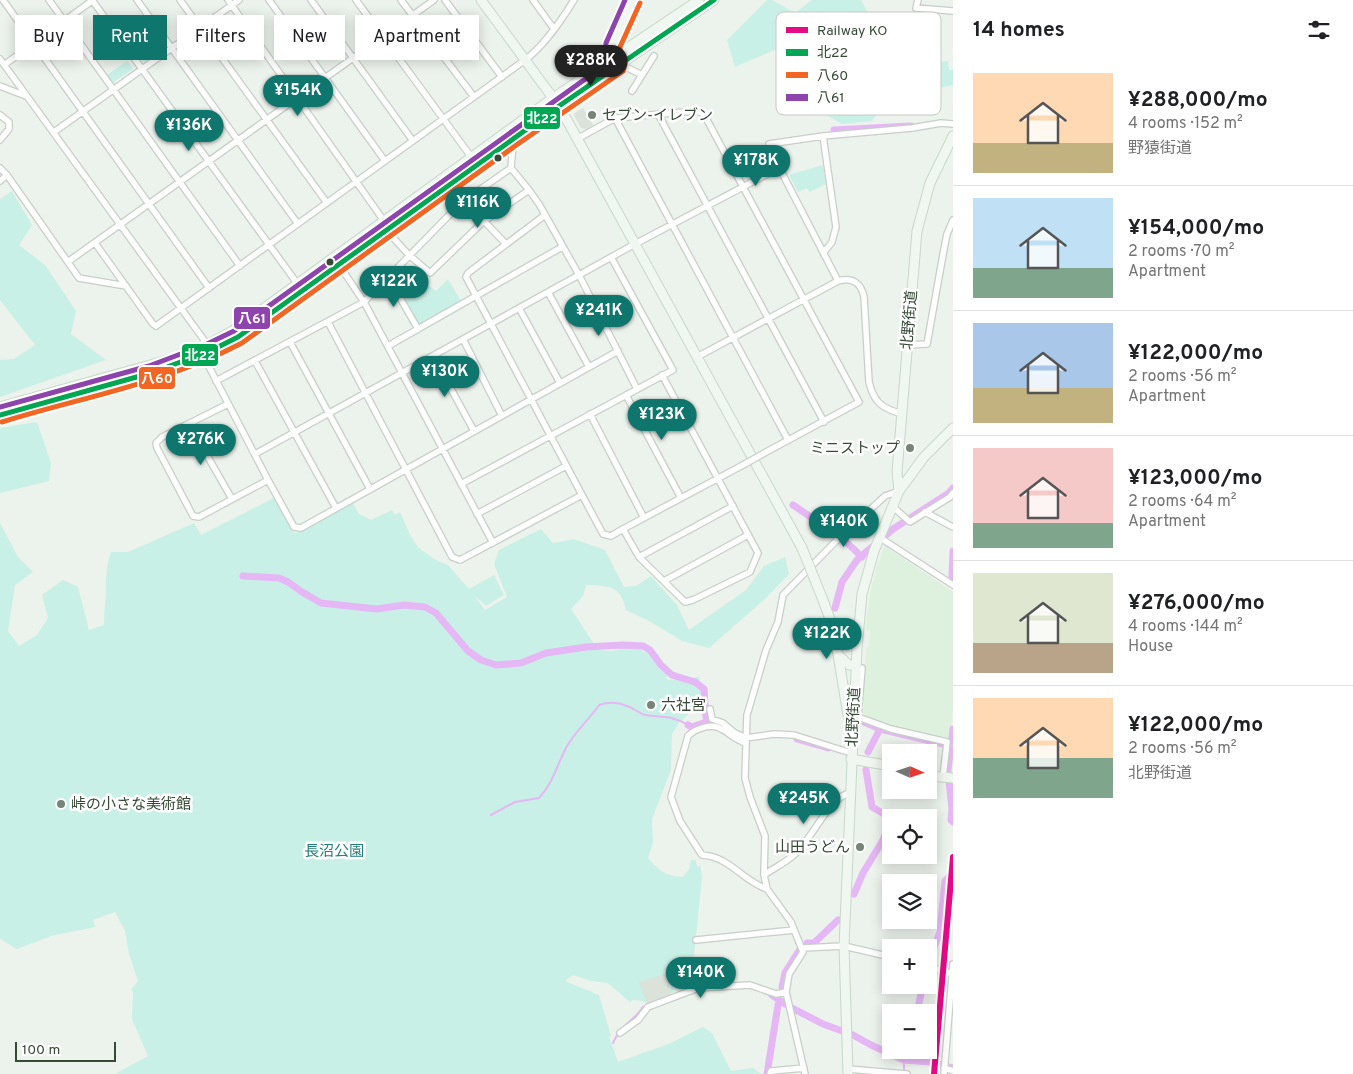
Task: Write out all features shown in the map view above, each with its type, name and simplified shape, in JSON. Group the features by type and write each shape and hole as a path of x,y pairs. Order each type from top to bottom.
{"main road":[{"path":"481,0 556,102 578,139 802,548 831,622 838,655 851,752 882,763"},
{"path":"621,64 612,51 614,40 633,0"},
{"path":"300,288 385,226 511,140 614,56 699,0"},
{"path":"0,415 168,369 205,351 234,330 339,264 472,158 556,102 621,64 714,0"},
{"name":"北野街道","path":"848,1071 844,946 851,752 859,667 862,594 879,537 899,491 897,472 917,231 930,183 953,136"},
{"path":"0,407 205,351"},
{"path":"899,491 919,463 953,428"},
{"path":"838,655 848,665 859,667"},
{"path":"938,777 953,778"}],"street":[{"path":"3,0 15,17"},
{"path":"49,0 60,15"},
{"path":"72,15 93,0 300,288"},
{"path":"137,0 298,224"},
{"path":"180,0 191,15"},
{"path":"215,15 229,3 239,0"},
{"path":"269,0 385,161"},
{"path":"311,0 413,141"},
{"path":"356,0 367,15"},
{"path":"400,0 412,15 434,0"},
{"path":"445,0 502,77"},
{"path":"533,0 554,29"},
{"path":"156,326 533,55 574,0"},
{"path":"918,0 916,8 953,11"},
{"path":"229,3 385,226 409,255 430,273 484,221 529,190"},
{"path":"54,132 177,44"},
{"path":"83,47 240,266"},
{"path":"632,90 654,56"},
{"path":"4,65 15,57"},
{"path":"69,261 353,58"},
{"path":"0,59 204,340 205,351 216,381 294,527 301,528 618,351"},
{"path":"46,60 210,288"},
{"path":"223,60 326,203"},
{"path":"400,60 472,158"},
{"path":"446,60 474,97"},
{"path":"621,64 642,75"},
{"path":"0,86 28,97"},
{"path":"545,215 468,273 466,277 603,534 610,536 859,402 744,187 702,113 696,111 614,118 578,139"},
{"path":"658,114 824,422"},
{"path":"0,115 9,122 9,129 0,140"},
{"path":"614,118 788,440"},
{"path":"769,144 941,123 953,124"},
{"path":"823,136 836,226 835,236 824,252"},
{"path":"511,140 513,145 512,168 545,215 579,275 637,389"},
{"path":"0,168 7,175 80,278 126,286"},
{"path":"216,381 364,302 462,202 512,168"},
{"path":"255,454 611,257 775,170 782,171 838,281"},
{"path":"0,181 7,175"},
{"path":"462,202 506,244"},
{"path":"908,346 927,344 944,249 952,224"},
{"path":"95,243 156,326"},
{"path":"95,243 156,326"},
{"path":"388,346 562,247"},
{"path":"461,484 673,370 611,257"},
{"path":"339,264 364,302 492,543"},
{"path":"388,277 418,329"},
{"path":"697,357 838,281 849,279 857,282 862,289 864,297 869,382 872,393 886,409 902,414"},
{"path":"548,292 589,367"},
{"path":"519,308 560,383"},
{"path":"328,322 452,557 460,560 582,495"},
{"path":"463,339 502,416"},
{"path":"290,342 370,489"},
{"path":"433,356 474,431"},
{"path":"255,361 336,508"},
{"path":"623,529 639,557 685,602 693,600 750,572 758,553 662,375"},
{"path":"626,395 681,498"},
{"path":"228,404 162,437 156,443 193,516 199,517 268,480"},
{"path":"590,414 644,518"},
{"path":"189,424 232,499"},
{"path":"478,514 566,466"},
{"path":"770,1074 771,1070 805,1071 786,992 789,974 802,952 802,948 785,912 767,889 764,875 765,836 745,778 747,714 766,650 778,622 783,595 837,540 886,496 899,491"},
{"path":"892,506 910,522 950,497 953,493"},
{"path":"639,557 733,506"},
{"path":"925,512 953,527"},
{"path":"664,581 748,535"},
{"path":"879,537 953,585"},
{"path":"859,667 858,717 891,729 947,742 942,778"},
{"path":"710,709 712,720 724,723 746,740"},
{"path":"767,889 756,886 721,859 702,855 680,821 671,797 688,736 692,731 711,724 720,727 738,741 774,734 794,736 851,752"},
{"path":"764,875 797,853 828,811 844,794 850,792"},
{"path":"696,940 794,930"},
{"path":"802,948 844,946 882,955"},
{"path":"953,964 944,1071 953,1071"},
{"path":"937,969 953,974"},
{"path":"620,1033 638,1020 648,1007 698,988 750,985 776,994 786,992"},
{"path":"848,1071 907,1074"}],"shaded area":[{"path":"583,108 593,125 587,129 581,128 574,115"},
{"path":"885,546 953,592 953,705 950,741 884,725 863,717 866,649 869,646 870,631 866,629 867,614 871,590"},
{"path":"668,973 671,995 647,1003 639,982"}],"green space":[{"path":"767,0 772,0 793,12 776,12 776,49 735,67 727,40"},
{"path":"812,0 861,0 868,12 796,12"},
{"path":"127,61 133,69 112,83 107,75"},
{"path":"948,61 949,70 953,70 953,85 941,88 941,62"},
{"path":"826,115 876,115 872,121 842,124"},
{"path":"823,165 826,184 810,192 807,188 798,192 789,175"},
{"path":"12,191 32,225 19,245 45,265 76,311 71,334 106,360 0,397 0,360 14,359 35,345 0,300 0,199"},
{"path":"401,264 436,291 448,279 462,303 418,329 388,277"},
{"path":"37,422 51,463 49,481 0,493 0,428"},
{"name":"長沼公園","path":"274,498 292,531 296,533 353,503 359,514 371,520 392,510 395,515 400,512 410,535 418,547 434,559 448,565 469,589 494,575 504,595 486,606 473,594 485,610 507,597 494,564 499,550 541,529 553,543 574,539 605,550 624,587 636,586 651,576 677,605 689,630 746,590 764,566 785,557 789,574 767,597 709,648 682,641 651,622 626,610 621,596 612,588 586,585 583,596 571,609 598,650 612,651 637,644 643,652 647,652 668,676 666,678 668,680 699,677 703,700 677,725 672,734 671,770 652,819 653,842 648,858 663,872 683,877 689,869 691,860 695,860 698,867 700,865 702,877 694,956 668,965 674,992 647,1004 643,1001 633,1000 630,1002 608,983 591,981 573,975 565,981 599,995 611,1036 609,1037 618,1062 671,1043 703,1027 712,1033 731,1071 753,1068 761,1074 115,1074 148,1056 132,1019 133,992 131,989 138,981 129,954 125,931 115,912 93,920 95,927 51,936 17,949 0,939 0,523 18,557 33,572 15,585 8,631 19,646 37,635 48,618 42,595 63,580 78,587 89,630 104,625 107,572 111,552 128,552 194,523 201,535"}],"waterway":[{"path":"834,130 911,126"},
{"path":"835,608 842,582 857,560 893,529 949,493 953,488"},
{"path":"793,505 843,539 862,557"},
{"path":"953,551 953,583"},
{"path":"243,576 279,578 321,603 377,609 404,605 425,607 436,613 468,651 481,660 496,665 521,663 546,653 586,647 643,646 650,650 661,665 672,675 695,682 704,689 706,717 709,721"},
{"path":"491,815 515,802 539,798 551,780 570,742 599,705 609,703 620,704 645,715 672,718 688,725"},
{"path":"688,725 692,727 709,721 713,722"},
{"path":"864,722 880,729 943,744"},
{"path":"868,752 880,729"},
{"path":"953,729 948,771 952,809 951,820 953,822"},
{"path":"797,739 828,748"},
{"path":"866,770 872,807 882,813"},
{"path":"854,894 863,873 882,842"},
{"path":"937,940 940,932 945,881 948,878 953,879"},
{"path":"807,943 814,943 838,920"},
{"path":"782,987 785,973 799,951"},
{"path":"919,1004 921,994"},
{"path":"772,995 785,1004"},
{"path":"767,1074 778,1005"},
{"path":"613,1043 623,1027 643,1007"},
{"path":"794,1009 904,1060 930,1062 953,1068"},
{"path":"904,1060 904,1073"}],"rail line":[{"name":"KO","path":"934,1074 953,857"}],"transit line":[{"name":"八61","path":"0,407 149,366 207,344 234,331 609,62 605,52 606,43 625,0"},
{"name":"北22","path":"0,415 151,373 210,351 238,337 559,106 714,0"},
{"name":"八60","path":"2,422 154,379 184,369 242,343 515,146 623,71 625,64 620,47 640,3"}],"place":[{"name":"セブン-イレブン","path":"592,115"},
{"name":"ミニストップ","path":"910,448"},
{"name":"六社宮","path":"651,705"},
{"name":"峠の小さな美術館","path":"61,804"},
{"name":"山田うどん","path":"860,847"}]}
